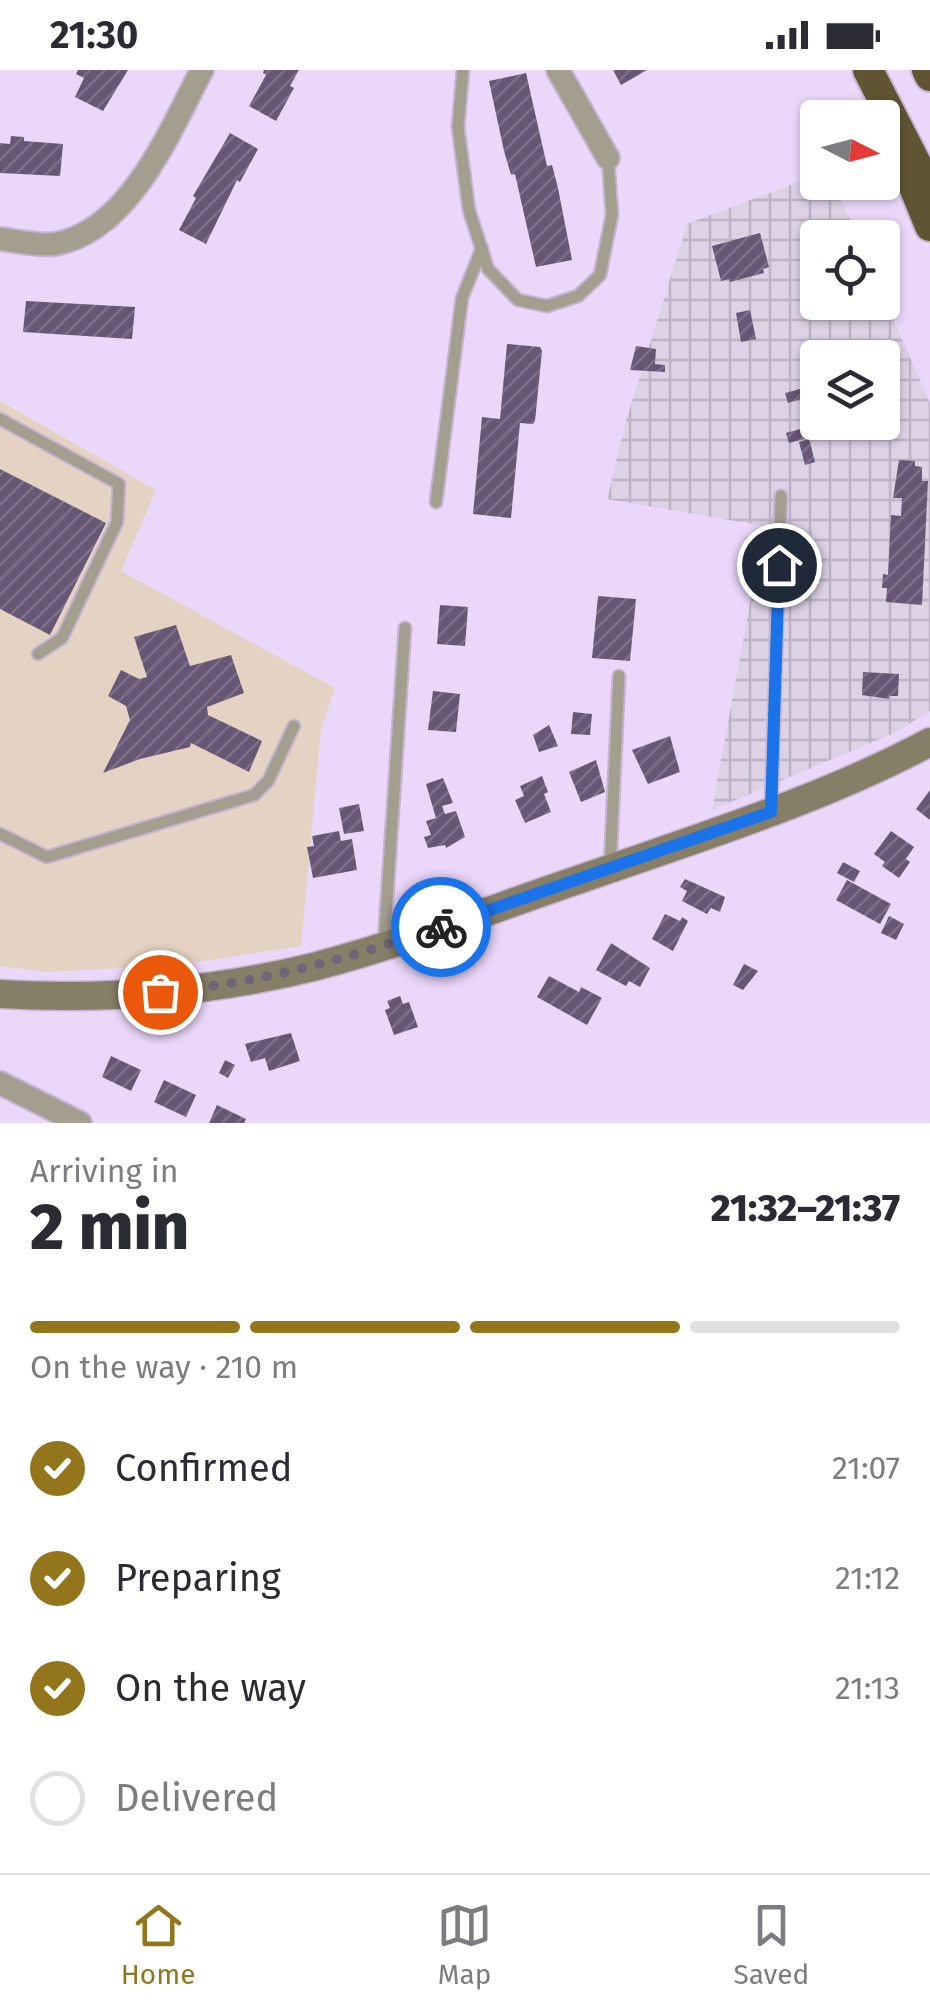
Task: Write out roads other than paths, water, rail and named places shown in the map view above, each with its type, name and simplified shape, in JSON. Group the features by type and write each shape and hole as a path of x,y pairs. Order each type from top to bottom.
{"highway":[{"path":"868,70 883,100"},
{"path":"900,134 930,191"},
{"path":"900,146 930,226"}],"main road":[{"path":"0,994 133,994 228,984 317,966 771,812 865,774 930,742"}],"street":[{"path":"0,239 51,244 75,238 103,221 138,183 202,70"},
{"path":"558,70 608,158"},
{"path":"0,1082 80,1123"}],"lane":[{"path":"463,70 458,127 469,210 488,269 518,300 548,306 578,296 600,276 612,215 608,158"},
{"path":"436,502 462,298 482,248"},
{"path":"0,419 119,484 117,522 62,638 38,654"},
{"path":"771,812 781,496"},
{"path":"384,946 404,628"},
{"path":"610,869 619,676"},
{"path":"0,834 48,857 254,795 268,782 294,726"}]}
